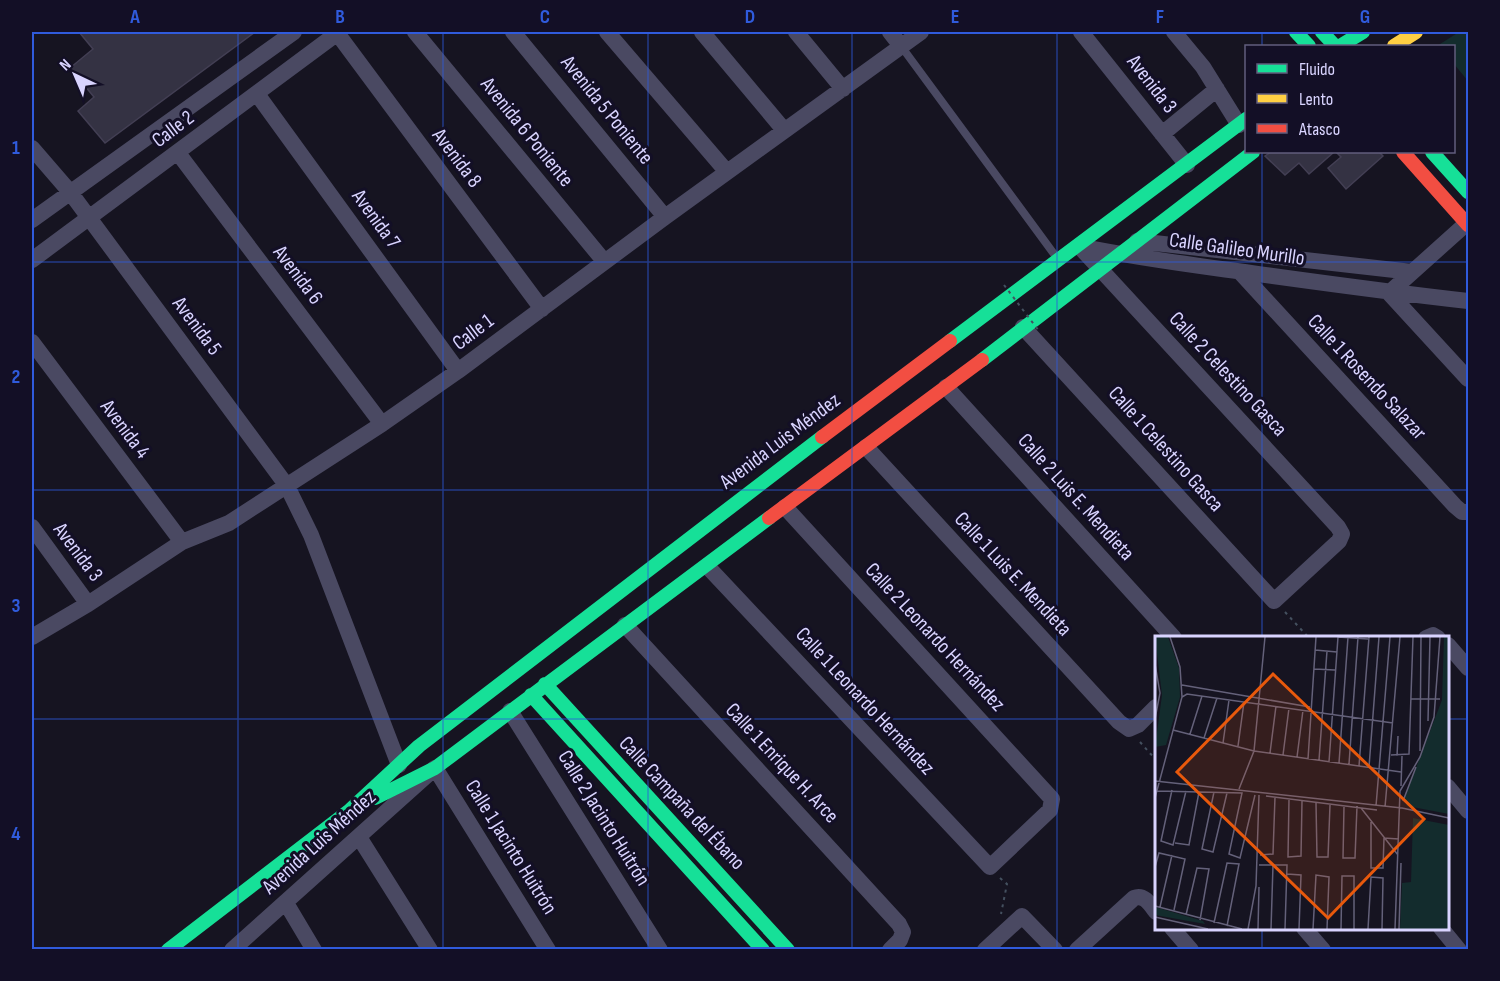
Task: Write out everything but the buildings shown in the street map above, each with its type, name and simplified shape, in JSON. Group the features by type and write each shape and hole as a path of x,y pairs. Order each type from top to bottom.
{"main road":[{"path":"1296,32 1308,45"},
{"path":"1322,32 1334,45"},
{"path":"1342,45 1363,32"},
{"path":"1396,45 1411,37"},
{"name":"Avenida Luis Méndez","path":"168,950 350,810 419,746 719,514 1243,122"},
{"name":"Avenida Luis Méndez","path":"350,810 435,768 946,387 1031,329 1100,268 1252,153"},
{"path":"1404,153 1468,224"},
{"path":"1432,153 1468,192"},
{"name":"Calle Campaña del Ébano","path":"545,684 788,950"},
{"name":"Calle Campaña del Ébano","path":"531,695 763,950"}],"street":[{"name":"Calle 2","path":"32,220 294,32"},
{"name":"Calle 2","path":"32,260 338,32"},
{"name":"Avenida 8","path":"338,32 542,309"},
{"name":"Avenida 6 Poniente","path":"415,32 604,261"},
{"name":"Avenida 5 Poniente","path":"513,32 665,217"},
{"path":"607,32 727,172"},
{"path":"702,32 784,130"},
{"path":"796,32 843,89"},
{"path":"890,32 901,46"},
{"name":"Calle 1","path":"32,637 182,542 229,523 382,424 458,371 604,261 921,32"},
{"name":"Avenida 3","path":"1081,32 1187,165"},
{"path":"1174,32 1243,122"},
{"path":"1162,134 1217,89"},
{"name":"Avenida 7","path":"257,94 458,371"},
{"name":"Avenida 5","path":"32,148 70,192 287,486 311,535 399,765"},
{"name":"Avenida 6","path":"178,153 382,424"},
{"path":"1468,224 1389,292 1468,379"},
{"name":"Calle Galileo Murillo","path":"1137,241 1412,272"},
{"name":"Calle Galileo Murillo","path":"1079,246 1119,255 1468,301"},
{"name":"Calle 2 Celestino Gasca","path":"1079,246 1342,534 1339,541 1274,601"},
{"name":"Calle 1 Rosendo Salazar","path":"1240,272 1455,506 1466,512"},
{"name":"Calle 1 Celestino Gasca","path":"1031,329 1274,601"},
{"name":"Avenida 4","path":"32,342 182,542"},
{"name":"Calle 2 Luis E. Mendieta","path":"946,387 1172,636"},
{"name":"Calle 1 Luis E. Mendieta","path":"866,447 1119,722 1129,729"},
{"name":"Calle 2 Leonardo Hernández","path":"785,507 1052,799 1050,810 990,867"},
{"name":"Avenida 3","path":"32,526 88,603"},
{"name":"Calle 1 Leonardo Hernández","path":"707,566 990,867"},
{"name":"Calle 1 Enrique H. Arce","path":"625,625 899,924 903,932 900,940 890,950"},
{"path":"1449,646 1468,668"},
{"path":"1129,729 1138,725 1155,708"},
{"name":"Calle 2 Jacinto Huitrón","path":"510,711 660,950"},
{"name":"Avenida Luis Méndez","path":"232,950 435,768"},
{"name":"Calle 1 Jacinto Huitrón","path":"435,768 548,950"},
{"path":"1449,788 1468,811"},
{"path":"359,837 430,950"},
{"path":"1077,950 1134,898 1138,896 1144,898 1155,911"},
{"path":"286,903 314,950"},
{"path":"985,950 1016,920 1055,950"},
{"path":"1174,930 1191,950"},
{"path":"1306,930 1323,950"},
{"path":"1443,930 1459,950"}],"lane":[{"path":"901,46 1059,261"}],"path":[{"path":"1004,285 1031,329"},
{"path":"1274,601 1307,636"},
{"path":"1129,729 1155,759"},
{"path":"990,867 1006,884 1001,915 1016,920"}],"green space":[{"path":"1459,32 1468,32 1468,81 1455,65 1455,45 1439,45"}],"traffic: fast":[{"path":"1296,32 1308,45"},
{"path":"1322,32 1334,45"},
{"path":"1342,45 1363,32"},
{"path":"950,341 1245,120"},
{"path":"982,360 1252,153"},
{"path":"1433,153 1468,192"},
{"path":"168,950 350,810 419,746 822,437"},
{"path":"375,798 435,768 769,518"},
{"path":"545,684 788,950"},
{"path":"531,695 763,950"}],"traffic: slow":[{"path":"1396,45 1416,32"}],"traffic: jam":[{"path":"1404,153 1468,225"},
{"path":"822,437 950,341"},
{"path":"769,518 982,360"}]}
